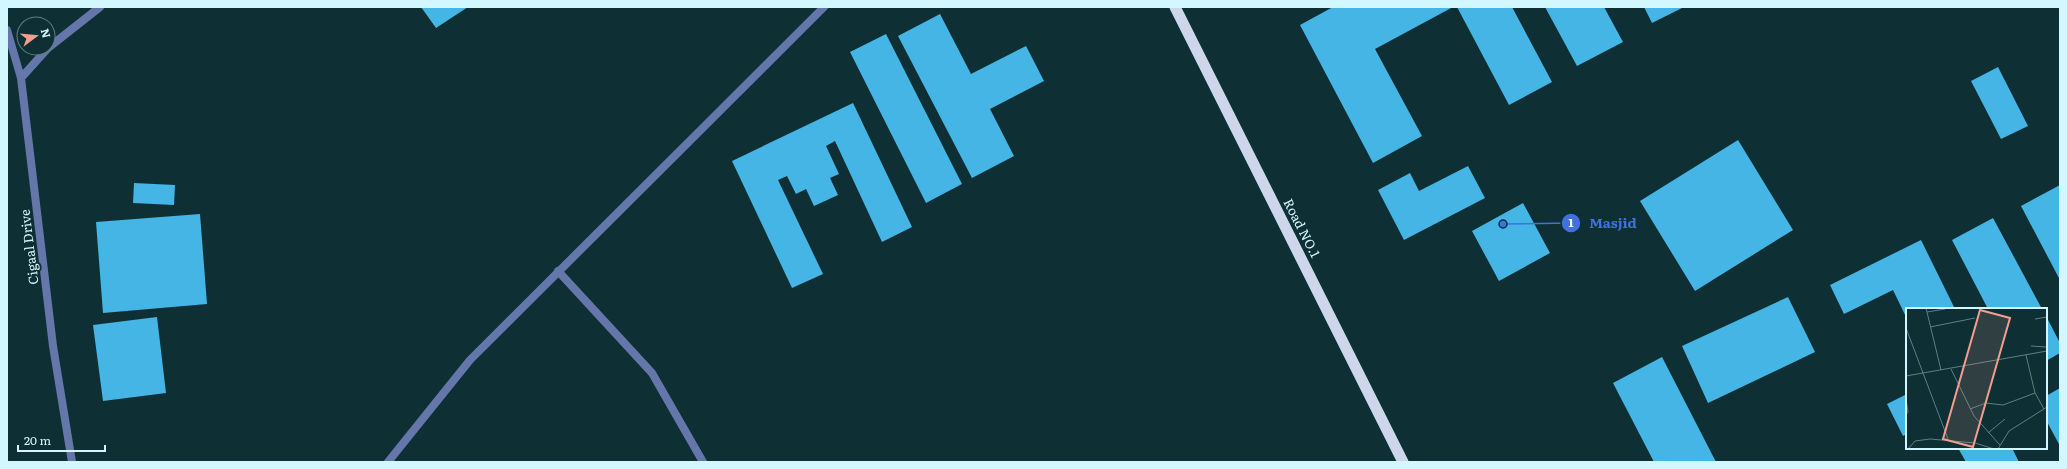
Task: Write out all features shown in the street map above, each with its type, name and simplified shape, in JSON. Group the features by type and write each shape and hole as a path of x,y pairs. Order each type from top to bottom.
{"highway":[{"name":"Road NO.1","path":"1175,7 1403,462"}],"street":[{"path":"56,42 100,7"},
{"path":"388,462 470,360 824,7"},
{"name":"Cigaal Drive","path":"7,30 21,78 53,346 72,462"},
{"path":"21,78 41,56"},
{"path":"558,271 652,373 703,462"}],"building":[{"path":"421,7 468,7 436,28"},
{"path":"1333,7 1453,7 1375,49 1422,136 1373,163 1300,25"},
{"path":"1457,7 1512,7 1552,82 1509,105"},
{"path":"1545,7 1604,7 1623,42 1577,66"},
{"path":"1644,7 1684,7 1652,23"},
{"path":"940,14 971,74 1026,46 1044,81 990,109 1014,156 972,178 898,36"},
{"path":"886,34 962,184 926,203 850,52"},
{"path":"1998,67 2028,126 2001,139 1971,81"},
{"path":"853,103 912,227 882,242 835,141 826,146 839,174 830,178 838,195 814,206 806,189 796,194 787,176 778,180 823,274 792,288 732,161"},
{"path":"1738,140 1793,230 1695,291 1640,201"},
{"path":"1468,166 1485,198 1404,240 1378,190 1410,173 1419,191"},
{"path":"134,183 175,185 174,205 133,203"},
{"path":"2060,185 2060,280 2021,206"},
{"path":"1523,203 1550,253 1499,281 1472,231"},
{"path":"200,214 207,304 103,313 96,222"},
{"path":"1993,218 2041,308 1987,308 1952,240"},
{"path":"1921,240 1955,308 1906,308 1906,317 1893,290 1844,314 1830,285"},
{"path":"1788,297 1815,352 1708,403 1682,346"},
{"path":"157,317 166,393 103,401 93,325"},
{"path":"2047,318 2060,343 2060,353 2047,360"},
{"path":"1662,357 1716,462 1654,462 1613,383"},
{"path":"2060,388 2060,446 2047,422 2047,395"},
{"path":"1906,394 1906,434 1903,436 1887,404"},
{"path":"1959,449 2012,449 2019,462 1966,462"}],"place":[{"name":"Masjid","path":"1503,224"}]}
